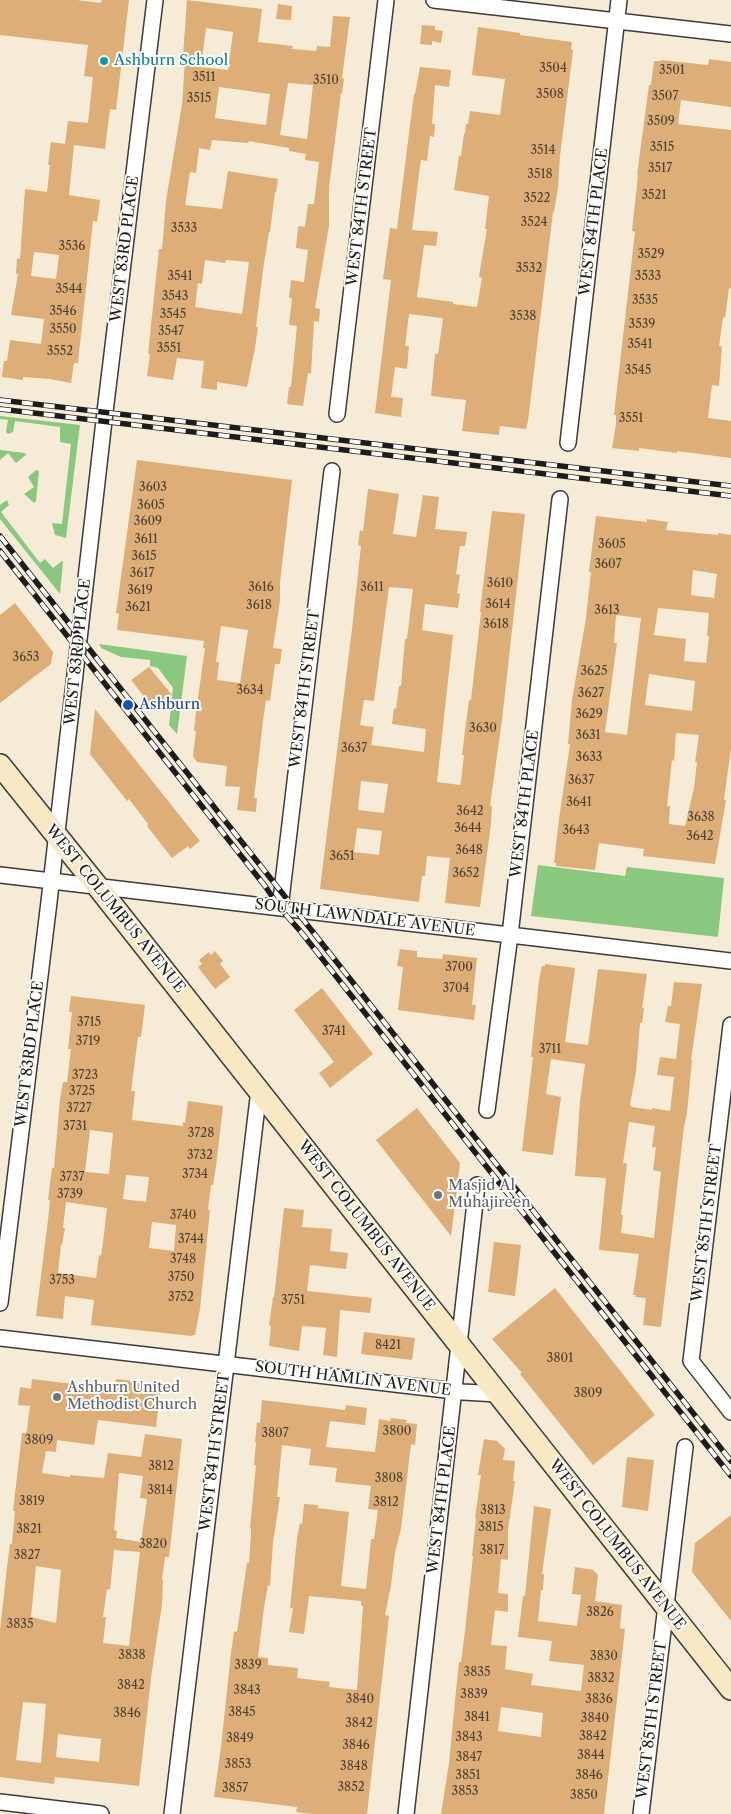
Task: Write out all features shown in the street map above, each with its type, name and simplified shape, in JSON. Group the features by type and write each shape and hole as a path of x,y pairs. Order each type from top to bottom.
{"main road":[{"name":"WEST COLUMBUS AVENUE","path":"0,766 259,1090 731,1689"}],"street":[{"name":"WEST 83RD PLACE","path":"0,1303 155,0"},
{"name":"WEST 84TH STREET","path":"337,414 386,0"},
{"path":"434,0 731,34"},
{"name":"WEST 84TH PLACE","path":"568,443 619,0"},
{"name":"WEST 84TH STREET","path":"280,908 332,471"},
{"name":"WEST 84TH PLACE","path":"487,1110 510,935 560,499"},
{"name":"SOUTH LAWNDALE AVENUE","path":"0,875 731,961"},
{"name":"WEST 85TH STREET","path":"731,1025 691,1361 731,1412"},
{"name":"WEST 84TH STREET","path":"172,1814 259,1090"},
{"name":"WEST 84TH PLACE","path":"406,1814 477,1185"},
{"name":"SOUTH HAMLIN AVENUE","path":"0,1338 498,1394"},
{"name":"WEST 85TH STREET","path":"640,1814 685,1447"},
{"path":"0,1802 101,1814"}],"green space":[{"path":"0,416 80,425 66,538 55,535 52,523 62,524 71,444 60,442 60,427 15,421 13,432 8,434 6,432 8,420 0,419"},
{"path":"0,450 25,453 26,455 16,463 8,453 0,460"},
{"path":"36,470 39,471 36,501 34,503 24,494 34,487 28,477"},
{"path":"7,500 9,505 1,512 40,563 45,559 53,568 63,562 60,594 0,519 0,505"},
{"path":"99,644 187,656 177,734 169,725 173,688 158,668 150,666 150,660 121,657 101,648"},
{"path":"538,865 625,876 627,867 724,878 718,937 531,916"}],"building":[{"path":"0,0 77,0 101,3 102,0 129,0 116,110 110,109 105,149 74,145 69,195 100,200 97,222 93,221 78,363 74,363 71,383 50,379 23,377 23,380 2,377 4,361 7,361 10,340 41,344 44,319 11,315 18,274 16,274 17,258 20,259 25,189 47,192 51,142 65,144 68,121 88,123 93,77 84,76 88,45 0,35","holes":["34,252 59,255 56,279 31,276"]},
{"path":"187,0 262,9 258,42 293,46 292,49 316,51 317,46 330,47 333,16 350,17 342,78 344,79 329,187 329,226 315,308 320,309 319,322 314,321 311,374 308,373 303,406 287,404 289,387 291,387 297,326 289,325 292,298 289,298 291,280 304,282 308,250 296,248 298,228 299,226 305,227 308,204 314,204 319,162 305,160 306,154 289,151 289,148 249,141 248,143 212,140 210,150 199,148 196,173 190,172 185,205 222,209 228,171 278,179 263,270 255,348 247,387 217,382 217,390 201,388 204,361 177,358 173,380 147,376 159,249 162,249 166,201 182,104 185,61 185,56 183,56","holes":["206,28 233,32 228,70 201,67","288,83 313,85 307,139 280,135","219,87 270,94 266,125 215,118","205,260 225,263 226,260 249,262 242,314 195,307 198,283 202,284"]},
{"path":"278,4 292,6 291,20 276,19"},
{"path":"422,25 435,26 435,30 443,31 441,43 432,41 432,45 420,44"},
{"path":"478,27 572,42 571,50 573,50 558,188 553,212 528,421 526,429 500,426 499,435 462,431 466,400 431,396 435,354 438,354 443,319 441,318 409,314 405,346 409,346 407,369 395,367 391,397 403,398 401,417 375,413 391,280 383,279 390,228 397,229 414,94 420,67 451,70 449,87 435,85 432,124 435,124 434,137 430,136 427,161 421,160 420,166 412,230 438,232 436,246 424,245 417,297 477,307 482,278 479,277 487,229 485,229 489,196 454,190 459,156 461,156 470,111 500,115 505,79 472,75"},
{"path":"709,59 731,62 731,107 681,100 678,124 731,130 731,289 729,288 719,346 722,346 719,386 712,385 708,418 731,421 731,458 677,451 677,453 639,448 639,451 612,448 616,424 616,415 614,415 635,232 632,231 637,175 654,61 661,60 708,65"},
{"path":"137,460 292,480 280,582 280,601 273,648 282,649 280,664 275,664 270,701 266,700 254,798 257,798 256,812 237,810 240,787 225,786 227,766 197,762 193,756 196,712 205,648 203,648 204,641 117,630 119,614 116,613","holes":["221,626 248,630 240,683 217,680 219,662 216,662"]},
{"path":"368,489 399,494 393,534 416,537 423,495 439,497 435,529 467,532 465,546 460,546 456,574 460,575 457,593 460,594 458,608 425,604 422,630 453,635 437,782 460,785 492,511 525,514 502,720 490,806 492,806 491,824 480,907 445,903 450,858 427,856 419,902 320,889 352,629 361,546 358,545 360,530 363,531","holes":["389,587 413,589 407,639 405,639 401,686 399,686 392,724 426,729 424,752 371,745 374,727 360,725 364,700 374,701","361,781 388,784 384,813 358,810","357,828 382,831 379,855 354,852"]},
{"path":"596,516 647,522 647,519 668,522 666,530 731,535 731,748 724,800 726,800 715,864 643,856 644,849 599,843 595,870 556,866 556,863 554,863 570,744 568,744 572,700 586,618 591,572 589,572","holes":["693,570 717,574 714,598 691,595","658,608 709,613 706,663 684,661 686,639 654,635","616,615 641,618 627,735 605,732 617,643 614,643","649,674 695,681 692,711 645,705","676,733 699,735 694,788 685,826 669,824 670,806 667,806 672,760 674,761"]},
{"path":"15,603 53,652 51,664 0,703 0,615"},
{"path":"149,667 172,695 154,709 131,680"},
{"path":"95,709 200,841 190,849 188,846 172,858 129,799 127,801 90,754"},
{"path":"400,949 417,951 417,957 442,959 443,954 477,958 472,1005 476,1005 474,1020 398,1010 403,967 397,966"},
{"path":"215,951 223,961 220,964 230,977 215,989 198,967 202,964 199,960 209,952 211,955"},
{"path":"545,964 575,968 565,1042 588,1045 598,969 647,974 636,1072 630,1105 632,1107 652,1110 652,1108 670,1111 674,1077 657,1075 660,1057 676,1059 680,1024 665,1022 668,1006 671,1006 674,982 702,984 691,1060 687,1113 661,1327 643,1325 646,1298 633,1295 639,1254 599,1250 606,1178 575,1176 580,1101 585,1064 551,1059 546,1094 561,1097 553,1155 522,1151 533,1057 531,1057 539,980 542,966 545,966","holes":["629,1122 655,1126 652,1147 656,1147 653,1170 661,1172 654,1238 621,1233 623,1215 621,1215 627,1163 623,1163"]},
{"path":"322,988 373,1054 330,1088 319,1073 334,1062 294,1010"},
{"path":"71,996 145,1005 141,1037 138,1037 131,1091 135,1091 132,1120 183,1126 188,1101 223,1106 216,1167 213,1185 211,1185 200,1309 195,1335 91,1325 94,1300 65,1296 63,1319 36,1316 48,1220 50,1200 48,1200 52,1168 54,1168 60,1099 63,1082 67,1082 71,1049 68,1049 72,1012 69,1012","holes":["90,1130 113,1133 109,1174 85,1172","126,1175 149,1177 146,1202 123,1199","66,1202 107,1208 101,1256 99,1255 96,1278 58,1273 65,1228 63,1228","152,1222 176,1225 174,1251 149,1248"]},
{"name":"Masjid Al Muhajireen","path":"417,1108 460,1163 451,1236 376,1140"},
{"path":"284,1208 304,1210 302,1227 332,1229 330,1251 348,1253 346,1269 310,1265 307,1291 372,1298 370,1313 340,1310 337,1357 323,1355 326,1328 302,1326 299,1351 269,1346 271,1326 269,1325"},
{"path":"494,1242 521,1245 515,1296 488,1292"},
{"path":"555,1288 655,1415 593,1465 520,1374 522,1373 492,1339"},
{"path":"364,1332 415,1338 412,1360 361,1354"},
{"path":"32,1379 115,1389 116,1379 161,1384 156,1427 98,1420 94,1445 57,1440 56,1452 46,1451 42,1473 70,1477 70,1475 104,1478 108,1453 141,1457 145,1434 182,1439 169,1557 165,1557 162,1580 162,1604 151,1678 139,1786 55,1777 54,1784 0,1777 0,1630 10,1544 12,1544 15,1511 13,1511 22,1433 26,1433 27,1430 30,1406 18,1405 20,1387 31,1389","holes":["119,1473 143,1476 140,1498 147,1499 141,1542 116,1538 117,1531 114,1530","114,1550 140,1552 129,1646 103,1643 106,1617 103,1617 107,1589 110,1590","36,1566 61,1570 56,1623 31,1617","23,1702 46,1704 41,1763 16,1760","58,1734 101,1739 99,1762 56,1757"]},
{"path":"262,1400 345,1410 346,1405 367,1408 365,1425 330,1421 326,1447 375,1452 379,1419 390,1421 391,1418 407,1420 406,1423 417,1424 415,1445 411,1444 401,1529 395,1553 385,1615 389,1616 367,1814 311,1814 296,1812 297,1807 214,1797 234,1631 237,1632 247,1563 249,1563 256,1465 254,1465 255,1442 257,1422 260,1423","holes":["282,1445 311,1449 309,1465 337,1468 335,1482 371,1486 368,1509 378,1510 374,1539 371,1539 366,1589 341,1586 349,1512 304,1504 302,1524 300,1523 297,1538 290,1608 293,1608 289,1632 304,1634 309,1596 361,1601 363,1606 357,1690 329,1687 330,1682 297,1678 298,1668 268,1665 268,1658 258,1657 264,1608 268,1585 270,1586 273,1542 280,1497 277,1497"]},
{"path":"484,1439 497,1441 505,1449 503,1460 515,1461 513,1481 515,1481 508,1530 508,1560 501,1559 498,1593 508,1594 508,1612 495,1610 491,1645 507,1646 505,1669 533,1674 531,1685 581,1691 584,1665 549,1661 552,1641 518,1637 523,1596 525,1596 534,1506 551,1509 538,1621 577,1626 581,1595 572,1594 575,1567 593,1570 598,1575 595,1601 622,1605 620,1628 625,1629 604,1814 441,1814 449,1763 459,1662 461,1662 465,1631 475,1518 481,1475 478,1475","holes":["501,1707 543,1713 541,1737 498,1731"]},
{"path":"627,1457 654,1460 648,1511 622,1507"},
{"path":"731,1515 731,1621 692,1572 695,1543"}],"railway":[{"path":"0,400 731,486"},
{"path":"0,409 731,496"},
{"path":"0,536 731,1461"},
{"path":"0,551 265,886 280,908 301,932 731,1476"}],"place":[{"name":"Ashburn School","path":"104,61"},
{"name":"Ashburn","path":"128,705"},
{"name":"Masjid Al Muhajireen","path":"438,1195"},
{"name":"Ashburn United Methodist Church","path":"57,1397"}]}
